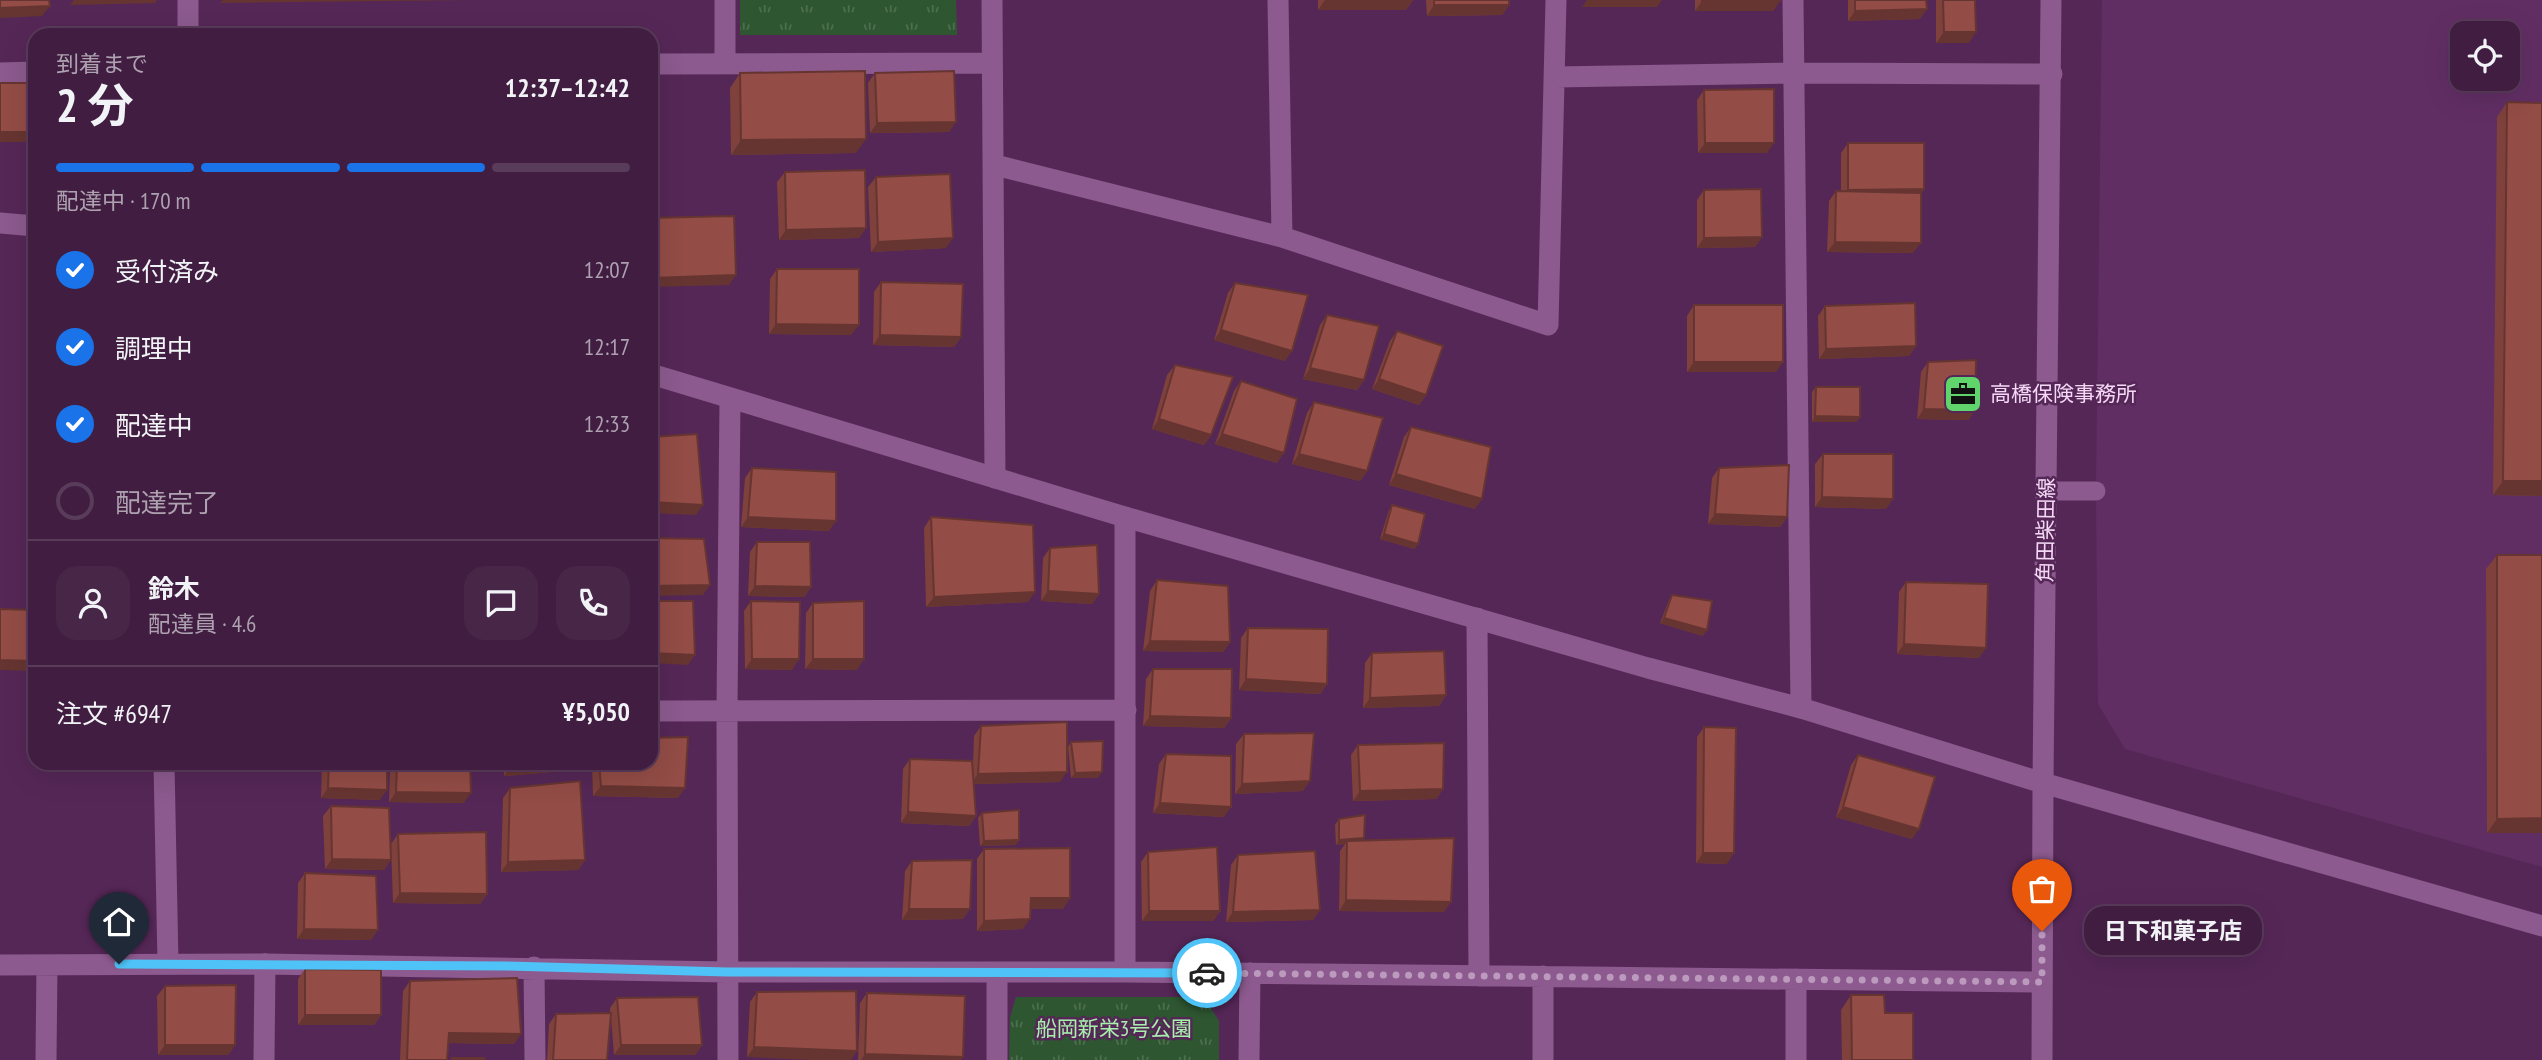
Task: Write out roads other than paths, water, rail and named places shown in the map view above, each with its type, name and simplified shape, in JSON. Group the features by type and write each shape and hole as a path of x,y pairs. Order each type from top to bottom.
{"street":[{"path":"188,0 188,28"},
{"path":"725,0 725,64"},
{"path":"992,0 995,478"},
{"path":"1278,0 1282,237"},
{"path":"995,165 1282,237 1548,325 1556,0"},
{"path":"1793,0 1801,708"},
{"name":"角田柴田線","path":"2042,1060 2051,0"},
{"path":"658,64 992,63"},
{"path":"0,74 28,72"},
{"path":"1555,77 1794,73 2052,74"},
{"path":"0,223 28,225"},
{"path":"658,376 1125,517 1648,668 1801,708 2043,783 2542,926"},
{"path":"728,1060 730,398"},
{"path":"1125,517 1125,972"},
{"path":"1478,618 1479,976"},
{"path":"658,711 1126,710"},
{"path":"164,770 168,964"},
{"path":"264,1060 265,964"},
{"path":"0,965 265,964 727,972 1125,972 2042,982"},
{"path":"46,1060 47,965"},
{"path":"534,967 535,1060"},
{"path":"997,972 997,1060"},
{"path":"1249,1060 1250,973"},
{"path":"1543,976 1543,1060"},
{"path":"1796,979 1796,1060"}],"lane":[{"path":"2047,491 2096,491"}],"place":[{"name":"高橋保険事務所","path":"1963,394"},
{"name":"日下和菓子店","path":"2042,931"}],"park label":[{"name":"船岡新栄3号公園","path":"1114,1029"}]}
